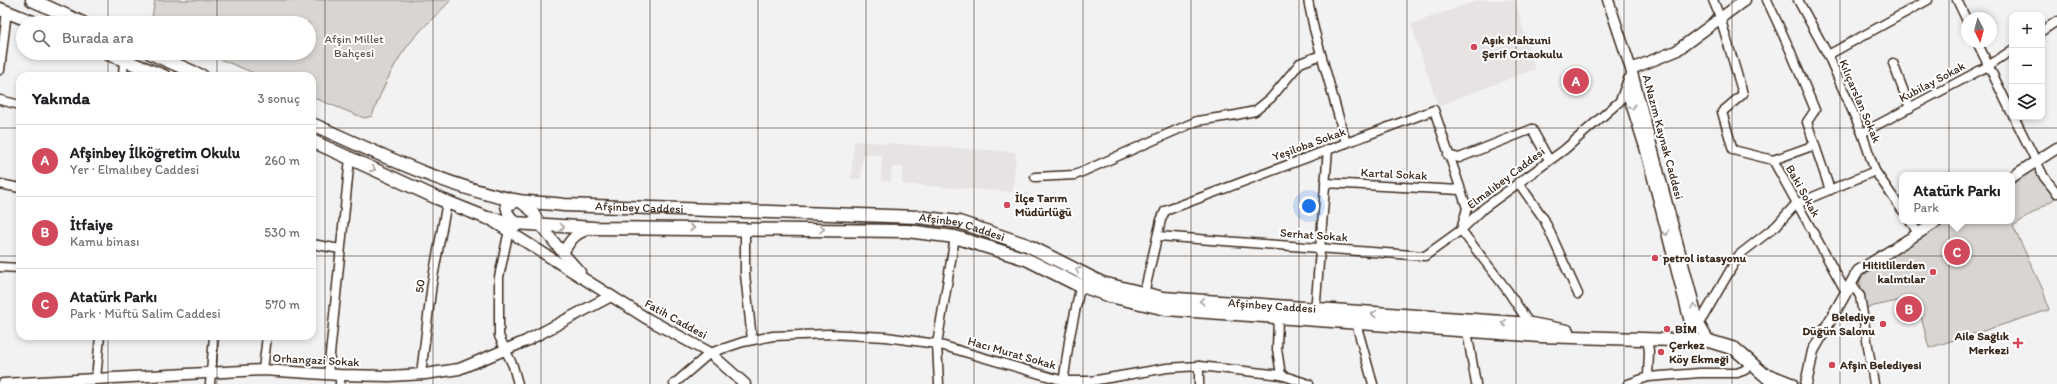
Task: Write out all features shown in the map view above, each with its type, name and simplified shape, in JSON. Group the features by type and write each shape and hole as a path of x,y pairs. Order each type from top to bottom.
{"main road":[{"path":"32,0 67,16"},
{"path":"3,10 18,16"},
{"path":"124,60 154,72"},
{"path":"166,60 193,72"},
{"name":"Afşinbey Caddesi","path":"316,126 386,157 464,186 519,201 564,205 918,217 959,222 1027,245 1102,282 1166,309 1278,317 1315,315 1356,323 1467,331 1531,330"},
{"name":"Afşinbey Caddesi","path":"316,143 447,202 512,226 907,231 955,238 1026,259 1074,283 1143,299 1163,298 1315,315 1531,330 1611,339 1647,338 1709,341 1735,349 1750,364 1763,373"},
{"path":"1763,373 1775,384"},
{"path":"1763,373 1791,384"}],"street":[{"path":"1308,0 1321,55 1346,143"},
{"path":"1608,0 1632,69 1676,51 1720,17 1746,0"},
{"path":"1713,0 1720,17"},
{"path":"1767,0 1815,110 1807,122 1830,190"},
{"name":"Kılıçarslan Sokak","path":"1798,0 1828,55 1862,134 1875,171 1899,206"},
{"path":"1828,55 1928,0"},
{"path":"1957,0 1963,12"},
{"path":"0,70 3,10"},
{"name":"Baki Sokak","path":"1720,17 1743,94 1722,112 1733,150 1773,160 1846,292"},
{"path":"2045,29 2057,21"},
{"path":"1979,48 2009,108"},
{"name":"Kubilay Sokak","path":"1862,134 1988,66 2009,52"},
{"path":"1036,177 1075,175 1197,121 1236,116 1254,111 1271,98 1300,62 1321,55"},
{"path":"123,72 124,60"},
{"path":"1893,63 1910,108"},
{"name":"Elmalıbey Caddesi","path":"1460,230 1484,208 1549,160 1620,101 1632,69"},
{"name":"A.Nazım Kaynak Caddesi","path":"1632,69 1699,324 1709,341"},
{"name":"A.Nazım Kaynak Caddesi","path":"1632,69 1629,97 1645,147 1691,326 1690,341"},
{"path":"0,100 16,104"},
{"name":"Yeşiloba Sokak","path":"1143,299 1161,220 1165,211 1434,110 1467,208"},
{"path":"2016,120 2044,178 2057,193"},
{"path":"1448,155 1459,158 1532,129 1549,160"},
{"path":"1773,160 1815,145"},
{"path":"2015,175 2057,148"},
{"path":"1315,315 1328,149"},
{"path":"328,374 350,158"},
{"path":"1699,324 1739,255 1776,226 1796,204 1875,171"},
{"path":"1518,182 1544,219 1578,294"},
{"name":"Kartal Sokak","path":"1325,183 1460,190"},
{"path":"0,184 16,187"},
{"path":"518,384 506,349 499,336 499,284 512,226 506,206 519,201 533,212 541,226 589,283"},
{"name":"50","path":"421,374 430,297 447,202"},
{"path":"1484,208 1467,208 1460,230 1531,330"},
{"path":"1912,224 1918,233"},
{"path":"1806,384 1813,351 1858,271 1933,224"},
{"path":"512,226 589,283"},
{"path":"563,253 572,237 580,232 594,228"},
{"path":"745,228 745,274 752,340"},
{"name":"Serhat Sokak","path":"1158,236 1321,247 1425,256 1460,230"},
{"path":"939,384 937,344 955,238"},
{"path":"316,245 340,249"},
{"path":"0,267 16,268"},
{"name":"Fatih Caddesi","path":"589,283 646,318 710,353 745,384"},
{"path":"1064,382 1069,341 1080,288 1074,283"},
{"path":"1846,292 1855,288 1860,296 1874,384"},
{"name":"Orhangazi Sokak","path":"3,384 46,383 96,379 117,381 210,379 263,370 328,374 340,380 421,374 459,369 506,349 611,296"},
{"path":"1278,317 1277,348 1280,375"},
{"path":"1356,323 1373,384"},
{"path":"1467,331 1476,384"},
{"name":"Hacı Murat Sokak","path":"710,353 752,340 772,336 830,334 886,337 937,344 1064,382 1091,381 1167,368 1199,366 1280,375 1309,384"},
{"path":"1647,338 1649,352 1648,377"},
{"path":"96,379 100,340"},
{"path":"210,379 214,340"},
{"path":"263,370 267,340"},
{"path":"674,384 710,353"},
{"path":"1628,384 1648,377 1700,373 1737,373 1745,370 1750,364"},
{"path":"1199,366 1199,384"}],"shaded area":[{"name":"Aşık Mahzuni Şerif Ortaokulu","path":"1479,0 1515,0 1535,69 1438,106 1411,24"},
{"path":"854,141 1016,152 1013,192 902,184 903,167 892,167 890,182 881,181 882,155 863,154 861,179 851,179"}],"green space":[{"name":"Afşin Millet Bahçesi","path":"155,0 451,0 407,47 390,75 372,116 364,118 316,99 316,72 251,72 222,60 316,60 316,16 152,16"},
{"path":"2037,162 2057,193 2057,197 2013,226 2043,290 2049,310 1929,348 1916,297 1865,308 1858,271 1933,224 2015,224 2015,175"}],"place":[{"name":"Aşık Mahzuni Şerif Ortaokulu","path":"1474,47"},
{"name":"Afşinbey İlköğretim Okulu","path":"1576,81"},
{"name":"İlçe Tarım Müdürlüğü","path":"1007,205"},
{"name":"Atatürk Parkı","path":"1957,252"},
{"name":"petrol istasyonu","path":"1655,258"},
{"name":"Hititlilerden kalıntılar","path":"1933,272"},
{"name":"İtfaiye","path":"1909,309"},
{"name":"Belediye Düğün Salonu","path":"1883,324"},
{"name":"BİM","path":"1667,329"},
{"name":"Aile Sağlık Merkezi","path":"2018,343"},
{"name":"Çerkez Köy Ekmeği","path":"1661,352"},
{"name":"Afşin Belediyesi","path":"1832,365"}]}
